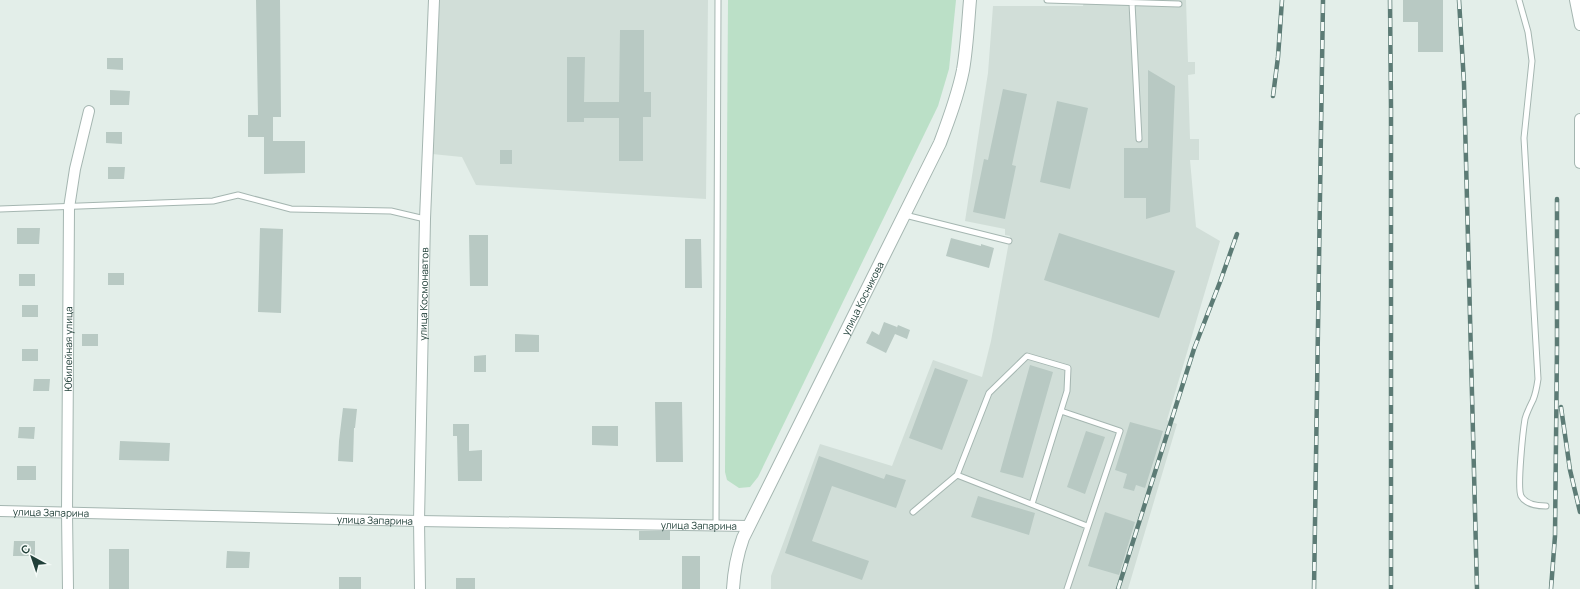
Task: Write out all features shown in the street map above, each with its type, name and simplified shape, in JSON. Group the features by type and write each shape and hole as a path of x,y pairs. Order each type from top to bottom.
{"street":[{"name":"улица Космонавтов","path":"420,589 419,521 425,219 434,0"},
{"name":"улица Косникова","path":"733,589 738,551 749,526 905,216 940,143 958,88 966,51 970,0"},
{"path":"1575,0 1580,25"},
{"name":"Юбилейная улица","path":"68,589 67,512 69,208 75,169 89,111"},
{"path":"1580,119 1580,163"},
{"name":"улица Запарина","path":"0,511 419,521 749,526"}],"lane":[{"path":"716,525 718,0"},
{"path":"1047,0 1179,4"},
{"path":"1519,0 1528,32 1532,61 1524,138 1538,379 1536,392 1527,411 1525,420 1520,473 1520,492 1524,499 1532,505 1546,506"},
{"path":"1132,3 1139,138"},
{"path":"0,209 69,208 213,201 238,195 291,209 391,211 425,219"},
{"path":"905,216 1009,241"},
{"path":"913,512 957,475 989,393 1027,356 1068,368 1067,391 1032,504"},
{"path":"1061,411 1120,431 1067,589"},
{"path":"957,475 1087,526"}],"shaded area":[{"path":"439,0 708,0 706,199 476,185 462,157 432,154"},
{"path":"1084,0 1186,0 1188,62 1195,62 1195,74 1188,75 1190,139 1199,139 1199,160 1190,160 1196,227 1220,241 1167,420 1177,424 1128,589 771,589 771,576 820,444 892,466 933,360 982,377 991,341 1010,236 1005,235 1005,229 965,221 988,73 993,6 1083,6"}],"green space":[{"path":"728,0 956,0 949,69 938,106 758,477 750,487 739,488 727,480 725,472"}],"building":[{"path":"256,0 280,0 281,117 273,117 273,141 305,141 305,173 264,174 264,137 248,137 248,115 258,115"},
{"path":"1403,0 1443,0 1443,52 1418,52 1418,22 1403,22"},
{"path":"620,30 644,30 644,92 651,92 651,117 643,117 643,161 619,161 619,118 584,118 584,122 567,122 567,57 585,57 584,102 619,102"},
{"path":"107,58 123,58 123,70 107,69"},
{"path":"1148,70 1175,86 1170,212 1146,219 1146,198 1124,198 1124,148 1148,148"},
{"path":"1003,89 1027,94 1012,165 1016,166 1005,219 973,212 984,159 988,160"},
{"path":"110,90 130,91 129,105 110,105"},
{"path":"1057,101 1088,108 1070,189 1040,182"},
{"path":"106,132 122,132 122,144 106,143"},
{"path":"500,150 512,150 512,164 500,164"},
{"path":"108,167 125,167 124,179 108,179"},
{"path":"17,228 40,228 39,244 17,244"},
{"path":"260,228 283,229 281,313 258,312"},
{"path":"1059,233 1175,271 1159,318 1044,280"},
{"path":"469,235 488,235 488,286 470,286"},
{"path":"951,238 994,248 989,268 946,256"},
{"path":"685,239 701,239 702,288 685,288"},
{"path":"108,273 124,273 124,285 108,285"},
{"path":"19,274 35,274 35,286 19,286"},
{"path":"22,305 38,305 38,317 22,317"},
{"path":"884,322 897,327 896,330 898,325 910,330 907,339 895,334 886,353 866,343 872,331 879,335"},
{"path":"82,334 98,334 98,346 82,346"},
{"path":"515,334 539,335 539,352 515,352"},
{"path":"22,349 38,349 38,361 22,361"},
{"path":"486,355 486,372 474,372 474,356"},
{"path":"1030,365 1053,372 1023,478 1000,472"},
{"path":"935,368 968,380 942,450 909,438"},
{"path":"34,379 50,379 49,391 33,391"},
{"path":"655,402 682,402 683,462 656,462"},
{"path":"343,408 357,409 354,428 353,462 338,461"},
{"path":"1130,422 1163,431 1145,488 1136,485 1134,491 1123,488 1127,474 1115,470"},
{"path":"453,424 469,424 469,451 482,450 482,481 458,481 457,436 453,436"},
{"path":"592,426 618,426 618,446 592,445"},
{"path":"19,427 35,427 34,439 18,438"},
{"path":"1086,431 1105,437 1085,494 1067,487"},
{"path":"120,441 170,443 169,461 119,460"},
{"path":"819,456 884,479 886,474 906,480 896,508 832,486 812,541 869,561 862,580 785,553"},
{"path":"17,466 36,466 36,480 17,480"},
{"path":"978,496 1035,513 1029,535 971,517"},
{"path":"1105,512 1135,522 1119,575 1088,566"},
{"path":"639,531 670,531 670,540 639,540"},
{"path":"14,541 35,541 35,556 13,556"},
{"path":"109,549 129,549 129,589 109,589"},
{"path":"227,551 250,552 249,568 226,568"},
{"path":"682,556 700,556 700,589 682,589"},
{"path":"339,577 361,577 361,589 339,589"},
{"path":"456,578 475,578 475,589 456,589"}],"railway":[{"path":"1273,96 1278,57 1282,0"},
{"path":"1314,589 1323,0"},
{"path":"1390,0 1391,589"},
{"path":"1459,0 1464,83 1477,589"},
{"path":"1551,589 1555,536 1557,199"},
{"path":"1118,589 1194,349 1237,234"},
{"path":"1561,407 1570,470 1580,512"}]}
